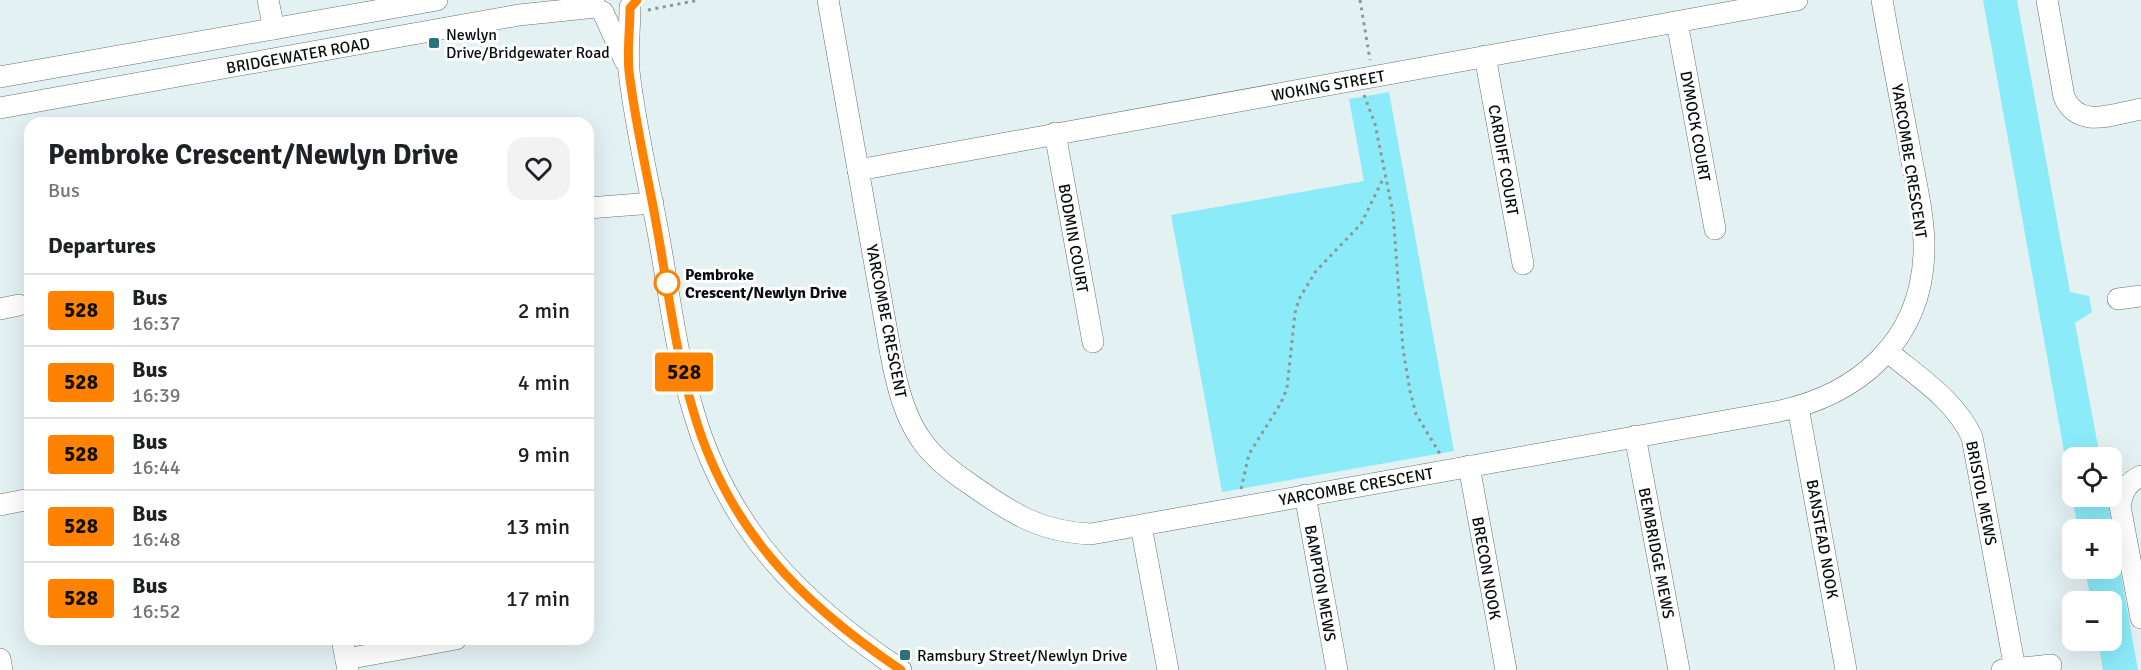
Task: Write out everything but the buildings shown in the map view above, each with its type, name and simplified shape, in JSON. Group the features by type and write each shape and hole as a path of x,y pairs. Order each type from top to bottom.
{"street":[{"path":"268,0 274,29"},
{"name":"BRIDGEWATER ROAD","path":"0,78 437,0"},
{"name":"YARCOMBE CRESCENT","path":"828,0 898,386 908,416 922,441 947,468 1007,510 1034,524 1055,530 1091,534 1798,407 1843,389 1887,351 1909,316 1922,273 1923,239 1882,0"},
{"name":"WOKING STREET","path":"858,170 1797,0"},
{"path":"2047,0 2064,97 2069,109 2079,116 2092,118 2141,109"},
{"path":"636,5 629,69 686,386 703,441 728,494 757,541 793,585 830,620 901,670"},
{"name":"BRIDGEWATER ROAD","path":"0,108 519,15 597,6 616,14 636,5"},
{"path":"597,6 629,69"},
{"name":"DYMOCK COURT","path":"1677,22 1715,229"},
{"name":"CARDIFF COURT","path":"1485,56 1523,264"},
{"name":"BODMIN COURT","path":"1055,134 1093,342"},
{"path":"597,206 651,196"},
{"path":"2118,299 2141,296"},
{"name":"BRISTOL MEWS","path":"1887,351 1948,402 1965,423 1972,437 2009,669 2051,664"},
{"name":"BANSTEAD NOOK","path":"1798,407 1846,670"},
{"name":"BEMBRIDGE MEWS","path":"1635,436 1678,670"},
{"name":"BRECON NOOK","path":"1469,466 1506,670"},
{"path":"2141,476 2131,481 2123,491 2120,506 2141,618"},
{"name":"BAMPTON MEWS","path":"1305,495 1337,670"},
{"path":"0,505 24,500"},
{"path":"1141,526 1168,670"},
{"path":"346,656 417,645"},
{"path":"0,659 2,670"}],"path":[{"path":"636,5 649,9 699,0"},
{"path":"1360,0 1372,68"},
{"path":"1364,94 1375,124 1396,234 1400,317 1410,391 1416,414 1441,457"},
{"path":"1241,492 1249,454 1281,403 1287,388 1295,313 1299,299 1316,271 1361,224 1384,177"}],"shaded area":[{"path":"1983,0 2017,0 2070,292 2089,296 2092,312 2075,323 2098,447 2063,447"},
{"path":"1389,92 1454,451 1222,492 1171,215 1364,181 1349,99"},
{"path":"2074,507 2109,507 2111,519 2076,519"},
{"path":"2087,579 2122,579 2138,670 2103,670 2100,651 2122,651 2122,591 2089,591"}],"bus line":[{"name":"528","path":"637,0 630,8 629,69 686,386 703,441 714,468 744,522 785,576 830,620 901,670"}],"place":[{"name":"Newlyn Drive/Bridgewater Road","path":"434,43"},
{"name":"Pembroke Crescent/Newlyn Drive","path":"667,283"},
{"name":"Ramsbury Street/Newlyn Drive","path":"905,655"}]}
